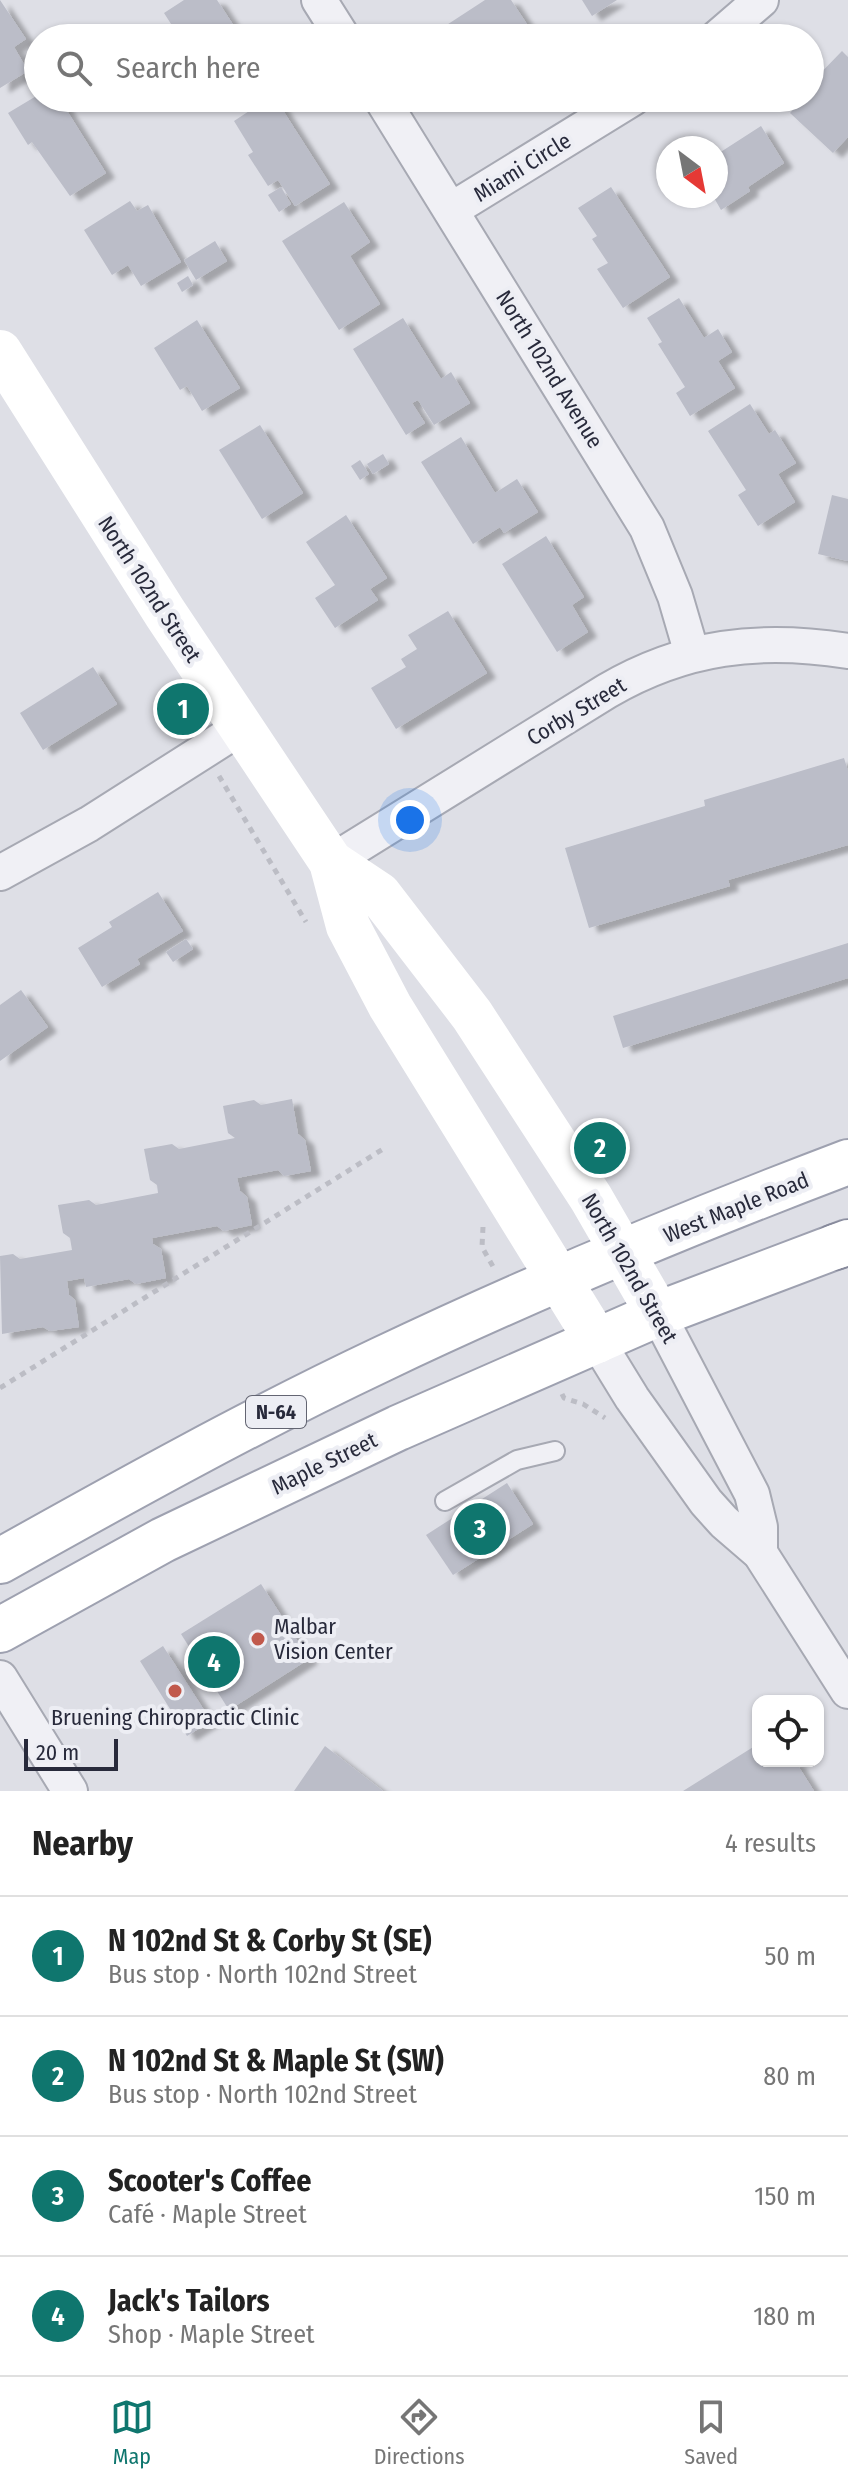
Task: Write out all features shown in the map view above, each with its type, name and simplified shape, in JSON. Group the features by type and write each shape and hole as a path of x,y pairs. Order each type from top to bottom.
{"main road":[{"name":"North 102nd Street","path":"0,352 136,569 331,862 348,926 390,1006 597,1341"},
{"name":"North 102nd Street","path":"331,862 379,894 445,980 521,1087 624,1252 658,1314"},
{"name":"West Maple Road","path":"624,1252 848,1162"},
{"path":"658,1314 844,1244"},
{"name":"N-64","path":"0,1561 301,1399 445,1330 624,1252"},
{"name":"Maple Street","path":"0,1630 108,1569 219,1513 398,1428 658,1314"}],"street":[{"path":"319,0 334,24"},
{"path":"733,24 761,0"},
{"name":"North 102nd Avenue","path":"390,112 647,528 675,596 692,654"},
{"name":"Miami Circle","path":"451,210 610,112"},
{"name":"Corby Street","path":"331,862 646,670 692,654 746,645 848,651"},
{"path":"0,873 89,824 240,728"},
{"name":"North 102nd Street","path":"658,1314 752,1494 760,1527 760,1553"},
{"name":"North 102nd Street","path":"597,1341 632,1398 706,1502 760,1553 848,1691"},
{"path":"0,1678 70,1791"}],"lane":[{"path":"445,1501 517,1460 555,1451"}],"path":[{"path":"0,1388 383,1149"},
{"path":"564,1398 583,1404 606,1419"}],"building":[{"path":"0,0 24,36 24,40 14,47 24,64 24,73 0,88"},
{"path":"184,0 217,0 233,24 171,24 164,13"},
{"path":"485,0 511,0 527,24 448,24"},
{"path":"582,0 617,0 592,16"},
{"path":"842,51 848,57 848,137 833,153 790,113 824,112 824,70"},
{"path":"24,103 24,112 68,112 106,173 70,196 32,142 28,145 8,113"},
{"path":"248,112 284,112 330,184 295,206 278,180 268,186 248,155 253,152 234,121"},
{"path":"761,126 784,163 748,187 750,191 728,205 728,147"},
{"path":"281,187 291,204 279,212 268,195"},
{"path":"611,187 670,277 623,308 597,269 608,263 592,239 597,236 578,208"},
{"path":"130,201 137,211 148,205 181,262 141,286 128,265 112,275 84,230"},
{"path":"344,202 370,242 350,256 380,304 339,330 282,241"},
{"path":"215,241 227,261 196,280 184,260"},
{"path":"188,276 193,285 182,292 177,283"},
{"path":"679,298 704,338 718,329 732,352 718,361 735,388 690,416 676,393 685,387 658,344 662,342 647,318"},
{"path":"403,318 441,379 451,372 470,403 434,425 418,400 412,403 425,423 406,435 353,349"},
{"path":"197,320 240,388 202,411 187,386 180,390 154,348"},
{"path":"750,404 769,434 775,430 796,463 778,474 795,502 758,526 738,495 746,490 708,431"},
{"path":"260,425 303,493 262,519 219,450"},
{"path":"461,437 495,493 517,479 538,512 504,533 500,527 473,544 421,462"},
{"path":"383,454 389,464 373,474 367,464"},
{"path":"360,460 369,474 360,480 351,466"},
{"path":"832,495 848,499 848,561 818,554"},
{"path":"346,515 387,578 370,589 378,600 335,628 315,598 335,585 306,542"},
{"path":"546,536 584,597 572,605 588,632 557,652 502,564"},
{"path":"448,611 487,673 396,729 371,688 406,667 401,659 417,649 408,635"},
{"path":"93,667 117,704 43,750 20,713"},
{"path":"844,758 848,771 848,845 728,880 730,886 589,928 565,848 705,806 704,800"},
{"path":"158,892 183,931 137,959 140,964 102,987 78,948 112,927 109,922"},
{"path":"186,939 193,949 173,962 166,952"},
{"path":"848,943 848,978 623,1048 613,1016"},
{"path":"21,990 48,1027 0,1061 0,1005"},
{"path":"292,1099 298,1134 305,1140 311,1171 284,1176 278,1170 237,1178 240,1191 247,1197 252,1225 224,1231 217,1226 152,1238 153,1244 161,1249 166,1278 136,1284 129,1279 86,1287 84,1278 67,1281 69,1295 75,1300 79,1327 50,1331 43,1327 2,1334 0,1256 13,1254 20,1259 72,1250 70,1238 63,1233 58,1205 89,1200 96,1205 158,1193 157,1185 150,1180 144,1149 172,1144 179,1149 235,1138 228,1133 223,1106 254,1100 261,1105"},
{"path":"507,1483 533,1524 453,1575 426,1535"},
{"name":"Malbar Vision Center","path":"261,1584 309,1659 229,1710 181,1634"},
{"name":"Bruening Chiropractic Clinic","path":"163,1646 211,1721 187,1736 140,1661"},
{"path":"325,1746 383,1791 294,1791"},
{"path":"752,1748 752,1767 799,1767 814,1791 683,1791"}],"place":[{"name":"N 102nd St & Corby St (SE)","path":"183,709"},
{"name":"N 102nd St & Maple St (SW)","path":"600,1148"},
{"name":"Scooter's Coffee","path":"480,1529"},
{"name":"Malbar Vision Center","path":"258,1639"},
{"name":"Jack's Tailors","path":"214,1662"},
{"name":"Bruening Chiropractic Clinic","path":"175,1691"}]}
